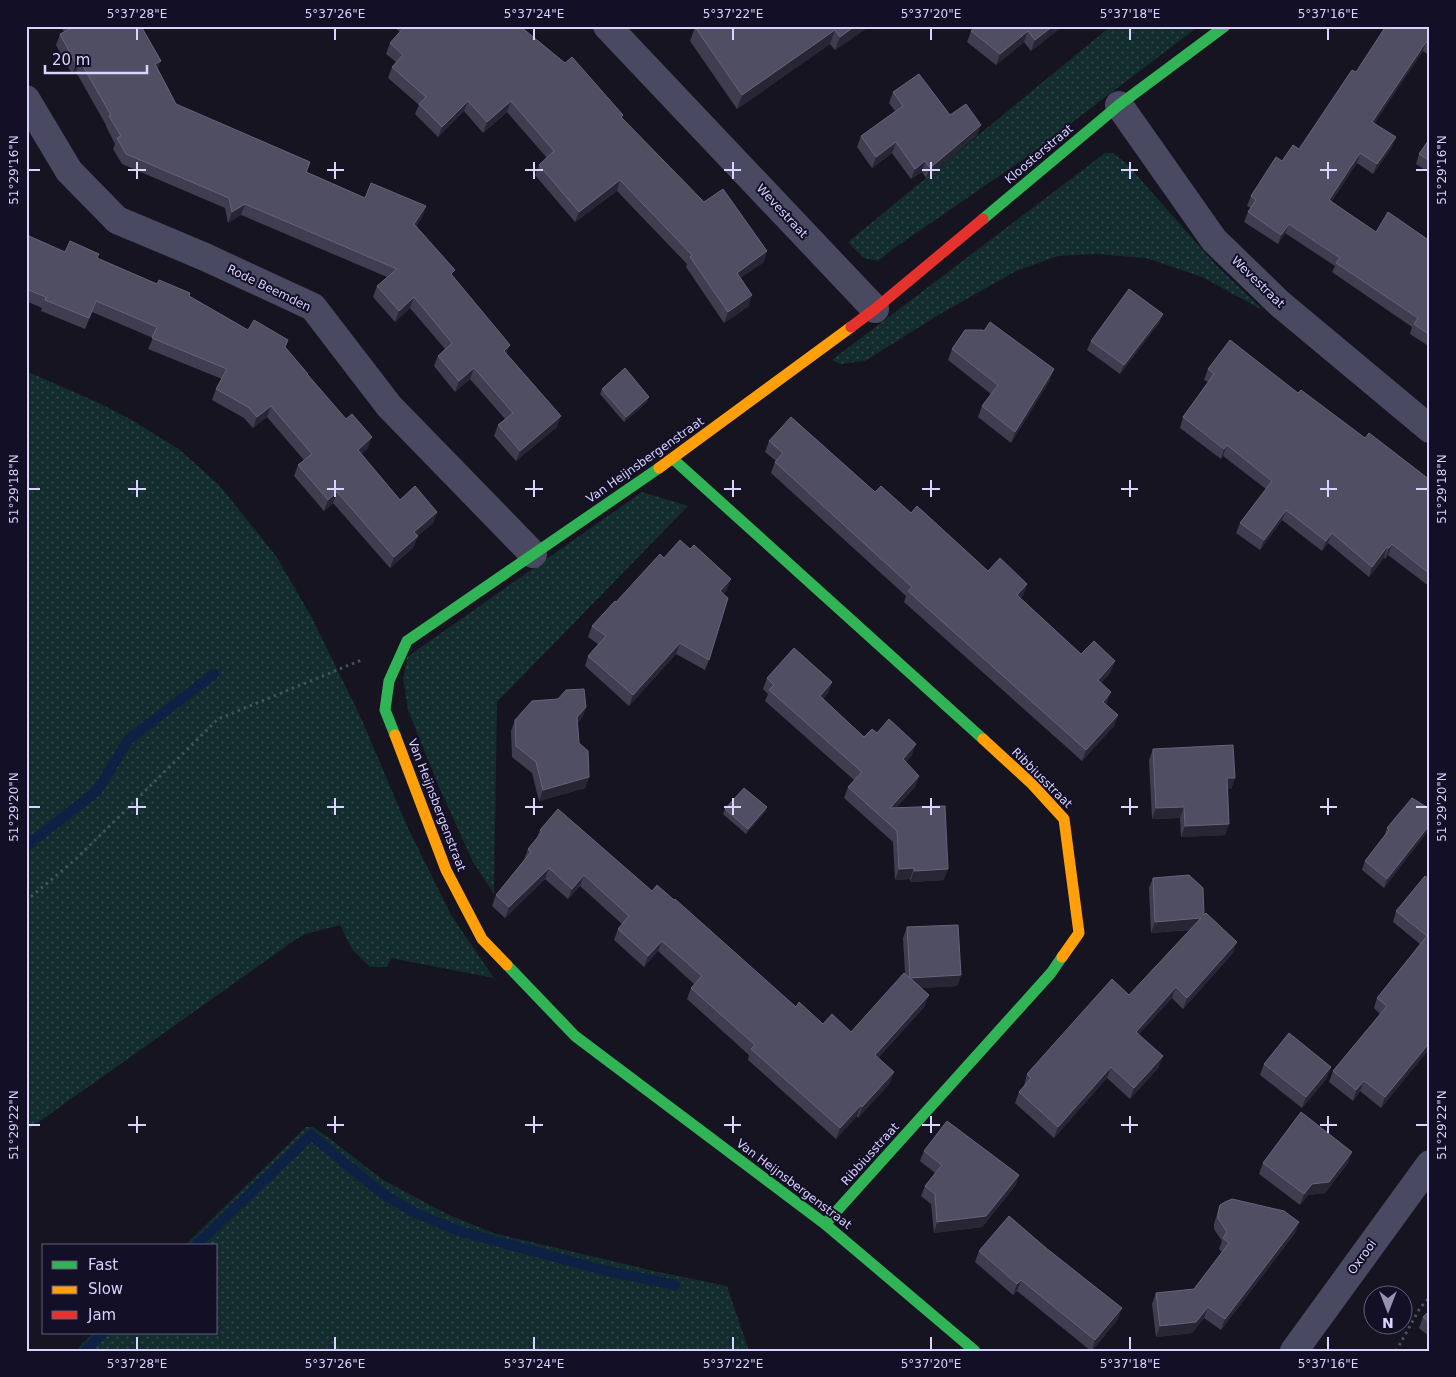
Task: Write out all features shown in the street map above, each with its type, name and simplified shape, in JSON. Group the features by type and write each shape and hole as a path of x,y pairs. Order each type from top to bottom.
{"street":[{"name":"Wevestraat","path":"606,26 875,309"},
{"name":"Kloosterstraat","path":"875,309 1119,105 1225,26"},
{"name":"Rode Beemden","path":"26,99 69,171 117,220 205,257 313,307 389,406 533,554"},
{"name":"Wevestraat","path":"1119,105 1214,240 1279,303 1430,429"},
{"name":"Van Heijnsbergenstraat","path":"875,309 673,459 406,641 389,681 385,710 446,870 482,939 574,1036 825,1224 974,1351"},
{"name":"Ribbiusstraat","path":"673,459 1032,784 1064,819 1079,933 1051,973 825,1224"},
{"name":"Oxrooi","path":"1300,1349 1430,1164"}],"path":[{"path":"26,901 76,859 218,719 406,641"},
{"path":"1396,1351 1420,1308 1430,1297"}],"green space":[{"path":"1111,26 1199,26 1024,159 878,261 863,258 848,242"},
{"path":"1105,153 1113,153 1126,163 1217,266 1264,311 1202,277 1146,258 1095,254 1058,256 1016,271 940,314 865,361 840,364 832,360"},
{"path":"26,371 97,402 132,420 180,450 219,485 276,556 311,616 361,718 407,826 451,915 494,978 391,958 387,967 370,967 352,949 340,925 305,934 26,1131"},
{"path":"642,492 688,506 497,702 494,894 473,862 439,787 408,710 403,679 407,657"},
{"path":"306,1127 313,1127 383,1180 447,1214 493,1233 727,1286 749,1351 84,1351 78,1348 92,1334 218,1334 218,1244 186,1244"}],"building":[{"path":"71,26 141,26 161,61 155,64 176,104 310,162 306,172 365,198 371,183 426,206 414,224 455,270 451,274 510,345 504,351 561,416 520,451 498,425 513,413 474,368 459,381 438,356 452,343 414,297 399,311 377,286 397,269 245,204 232,212 229,198 126,154 117,138 121,136 109,116 111,115 80,61 76,64 60,34 72,28"},
{"path":"405,26 522,26 565,63 572,57 623,115 621,117 704,202 723,189 767,251 737,273 752,295 728,312 690,257 692,255 620,180 579,212 539,165 554,151 511,101 487,122 468,101 442,127 419,104 426,97 392,67 403,55 390,43"},
{"path":"855,26 840,37 835,30 742,95 695,27"},
{"path":"977,26 1053,26 1035,40 1028,31 1000,54 971,31"},
{"path":"1386,26 1430,26 1430,44 1426,42 1372,122 1396,137 1377,164 1360,153 1329,200 1376,232 1388,212 1430,241 1430,335 1414,324 1418,318 1336,263 1340,258 1289,224 1281,235 1248,212 1256,200 1251,196 1276,157 1282,161 1293,145 1299,149 1352,70 1356,72"},
{"path":"919,74 950,115 966,104 981,125 930,168 925,161 915,169 896,142 876,157 861,136 903,106 893,92"},
{"path":"1430,138 1430,161 1419,154"},
{"path":"29,236 65,252 70,241 99,254 97,258 157,284 159,280 190,293 189,296 248,330 254,320 288,340 285,347 307,374 346,419 352,414 372,437 358,450 400,500 415,486 437,512 414,532 418,536 394,557 337,492 328,500 298,465 312,454 271,406 257,417 248,407 216,389 227,369 152,338 157,327 96,301 89,318 45,300 46,297 26,289 26,244"},
{"path":"1129,289 1163,314 1124,365 1091,341"},
{"path":"990,322 1054,369 1015,432 982,406 998,385 952,349 965,330 984,331"},
{"path":"1230,340 1298,393 1301,390 1365,438 1369,433 1430,480 1430,574 1392,544 1389,548 1387,547 1372,567 1332,533 1326,541 1286,510 1264,540 1240,523 1272,481 1227,445 1224,449 1183,417 1214,374 1208,369"},
{"path":"625,368 649,397 626,417 602,389"},
{"path":"791,417 875,492 881,486 911,513 917,506 988,571 1000,558 1027,584 1017,595 1081,654 1094,641 1115,661 1098,680 1111,692 1103,702 1118,715 1086,750 908,591 912,587 775,462 783,453 769,441"},
{"path":"680,540 690,549 694,545 731,579 720,591 728,598 709,660 680,643 633,695 588,656 606,636 592,626 660,554 664,558"},
{"path":"794,648 832,682 820,696 864,737 872,729 877,733 889,719 916,744 903,759 919,776 890,808 945,806 948,869 914,871 914,868 899,869 897,831 848,787 862,772 769,690 774,685 767,678"},
{"path":"584,689 586,707 577,717 579,743 588,751 589,777 543,790 536,762 516,746 515,720 532,701 558,699 566,690"},
{"path":"1233,745 1235,778 1227,778 1229,824 1185,826 1184,807 1156,808 1153,749"},
{"path":"744,788 767,807 748,829 725,809"},
{"path":"1412,798 1430,809 1430,824 1387,879 1365,861 1389,830 1387,828"},
{"path":"558,809 652,891 657,885 675,899 796,1007 799,1002 823,1024 832,1014 851,1032 904,973 929,995 875,1055 894,1072 840,1128 751,1049 755,1045 691,988 702,976 662,941 648,956 618,929 629,916 584,875 572,889 549,868 509,907 496,895 531,852 528,849 542,832 540,830"},
{"path":"1189,875 1203,888 1204,915 1206,913 1237,942 1187,998 1176,987 1136,1032 1163,1056 1134,1088 1111,1067 1058,1127 1019,1092 1031,1078 1027,1074 1112,979 1129,995 1201,918 1155,922 1153,878"},
{"path":"1425,876 1430,880 1430,1042 1385,1097 1364,1081 1356,1090 1333,1071 1387,1006 1377,998 1427,936 1396,911"},
{"path":"958,925 961,975 910,978 907,927"},
{"path":"1289,1033 1331,1067 1306,1097 1264,1064"},
{"path":"1301,1112 1352,1152 1329,1182 1312,1184 1304,1194 1263,1163"},
{"path":"947,1121 1019,1175 986,1216 937,1222 935,1194 925,1186 942,1165 924,1151"},
{"path":"1232,1199 1284,1211 1299,1222 1225,1319 1208,1307 1196,1322 1160,1326 1156,1293 1194,1289 1229,1243 1223,1238 1227,1232 1218,1218 1218,1213 1220,1205"},
{"path":"1009,1216 1122,1308 1095,1340 1021,1280 1017,1284 979,1251"},
{"path":"1430,1310 1430,1323 1423,1317"}],"waterway":[{"path":"26,846 97,791 129,739 214,674"},
{"path":"197,1244 311,1135 379,1191 413,1212 459,1231 603,1270 675,1285"},
{"path":"85,1351 102,1334"}],"traffic: fast":[{"path":"983,219 1119,105 1225,26"},
{"path":"673,459 983,739"},
{"path":"395,735 385,710 389,681 407,641 659,468"},
{"path":"825,1224 1051,973 1062,957"},
{"path":"507,965 575,1036 825,1224 975,1351"}],"traffic: slow":[{"path":"659,468 851,327"},
{"path":"395,735 446,870 482,939 507,965"},
{"path":"983,739 1032,784 1064,819 1079,933 1062,957"}],"traffic: jam":[{"path":"851,327 983,219"}]}
